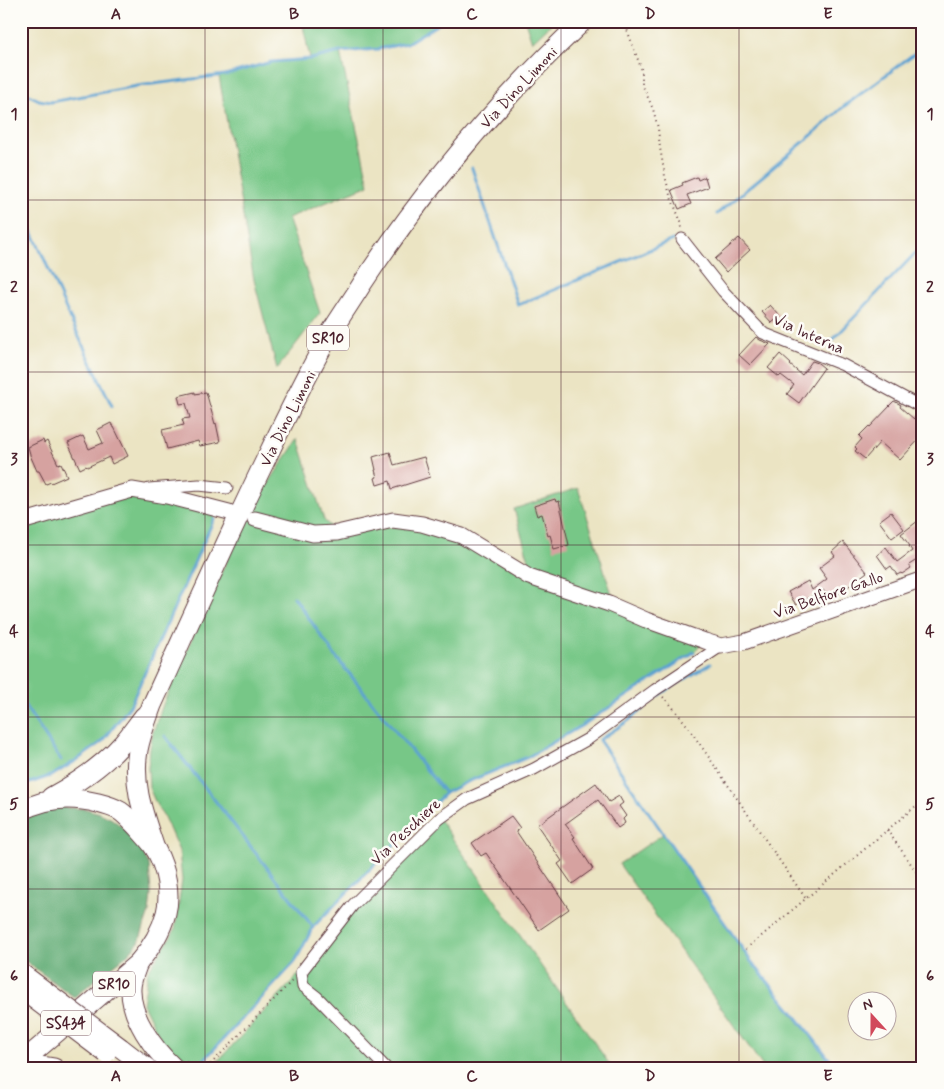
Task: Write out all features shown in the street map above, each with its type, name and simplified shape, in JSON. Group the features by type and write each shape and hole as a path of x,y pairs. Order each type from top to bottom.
{"main road":[{"name":"Via Dino Limoni","path":"152,705 258,475 287,415 332,331 374,266 435,183 488,118 582,21"},
{"name":"SR10","path":"21,811 67,789 102,763 122,744 152,705"},
{"name":"SR10","path":"21,1063 138,963 150,948 160,930 166,912 166,881 139,799 136,780 138,748 152,705"},
{"name":"SR10","path":"41,802 60,798 74,798 109,806 120,811 130,819 155,849"},
{"path":"138,963 131,990 136,1013 142,1028 155,1047 178,1063"},
{"name":"SS434","path":"21,973 119,1057"},
{"name":"SS434","path":"21,989 119,1057 147,1068"},
{"path":"26,1068 31,1066 54,1068"}],"street":[{"name":"Via Interna","path":"682,239 722,291 763,333 844,366 923,408"},
{"path":"21,522 132,490 199,485 227,488"},
{"path":"132,490 167,496 228,512"},
{"name":"Via Peschiere","path":"255,519 314,534 338,533 393,520 422,524 462,536 528,577 609,604 654,623 721,646"},
{"name":"Via Belfiore Gallo","path":"744,642 923,579"},
{"name":"Via Peschiere","path":"301,972 352,905 439,819 467,799 534,769 588,739 721,646 744,642"},
{"path":"301,972 303,986 317,997 386,1068"}],"path":[{"path":"624,21 642,71 642,84 653,109 658,128 665,176 670,195 682,222 682,239"},
{"path":"656,690 686,724 806,899"},
{"path":"746,950 923,800"},
{"path":"888,830 923,881"},
{"path":"207,1068 301,972"},
{"path":"178,1063 194,1068"}],"green space":[{"path":"302,21 443,21 407,43 378,49 340,52 369,185 288,218 320,313 277,369 254,280 219,76 271,62 310,59"},
{"path":"525,21 554,21 532,42"},
{"path":"298,439 324,520 337,533 422,524 534,578 514,509 578,488 616,607 705,641 694,652 581,726 528,757 445,793 313,927 295,962 197,1068 194,1068 162,1042 143,1004 148,971 175,930 182,880 179,851 149,788 148,768 150,749 153,732 164,702 246,517"},
{"path":"132,490 217,509 130,706 102,742 53,775 21,786 21,522"},
{"path":"56,807 86,809 112,819 135,837 149,865 151,894 149,912 139,942 126,956 74,997 21,958 21,820"},
{"path":"439,819 612,1068 214,1068 213,1066 301,972 353,905"},
{"path":"663,834 750,960 835,1068 764,1068 619,864"}],"building":[{"path":"697,177 698,180 705,177 708,187 687,195 691,204 679,209 671,190"},
{"path":"739,238 750,250 726,272 715,259"},
{"path":"770,305 780,316 772,323 762,312"},
{"path":"756,337 770,344 750,365 739,355"},
{"path":"780,354 802,375 812,361 824,368 799,403 787,394 794,385 781,375 779,377 768,368"},
{"path":"195,392 195,394 206,392 220,442 200,446 198,441 167,449 162,430 184,425 182,419 190,418 186,403 180,404 178,396"},
{"path":"894,401 901,405 900,407 914,419 917,414 923,416 923,435 900,460 880,442 865,459 855,451 857,449 855,447 862,439 859,436"},
{"path":"111,423 128,456 112,464 109,457 80,469 68,443 83,436 89,449 103,443 97,430"},
{"path":"43,440 44,443 47,441 58,464 61,463 67,476 46,484 39,471 37,471 28,447"},
{"path":"390,452 394,465 424,457 430,477 392,489 390,481 377,485 373,457"},
{"path":"555,499 556,502 559,501 569,545 554,549 542,514 537,516 534,506"},
{"path":"891,512 904,529 892,538 879,521"},
{"path":"923,517 923,556 909,565 911,568 897,575 891,566 887,569 877,555 886,547 897,562 912,551 901,534"},
{"path":"843,542 867,572 831,600 823,590 796,605 788,592 808,581 812,590 827,579 819,568 835,556 832,552"},
{"path":"596,783 609,802 619,796 623,803 619,806 626,816 623,819 625,823 618,828 598,800 565,824 575,837 573,838 593,869 572,884 558,864 562,861 537,825"},
{"path":"511,816 520,828 516,831 569,909 539,930 486,853 481,856 472,843"}],"waterway":[{"path":"27,94 39,100 51,102 137,86 225,75 271,62 311,59 340,52 378,49 407,43 443,21"},
{"path":"717,214 842,108 923,47"},
{"path":"472,168 518,305 673,240"},
{"path":"21,206 69,316 112,406"},
{"path":"828,345 923,245"},
{"path":"21,786 53,775 102,742 130,706 214,519"},
{"path":"294,597 336,657 445,793"},
{"path":"202,1062 295,962 313,927 445,793 528,757 581,726 694,652"},
{"path":"710,664 660,694 628,721 599,740 750,960 836,1068"},
{"path":"21,700 61,760"},
{"path":"165,736 313,927"}]}
